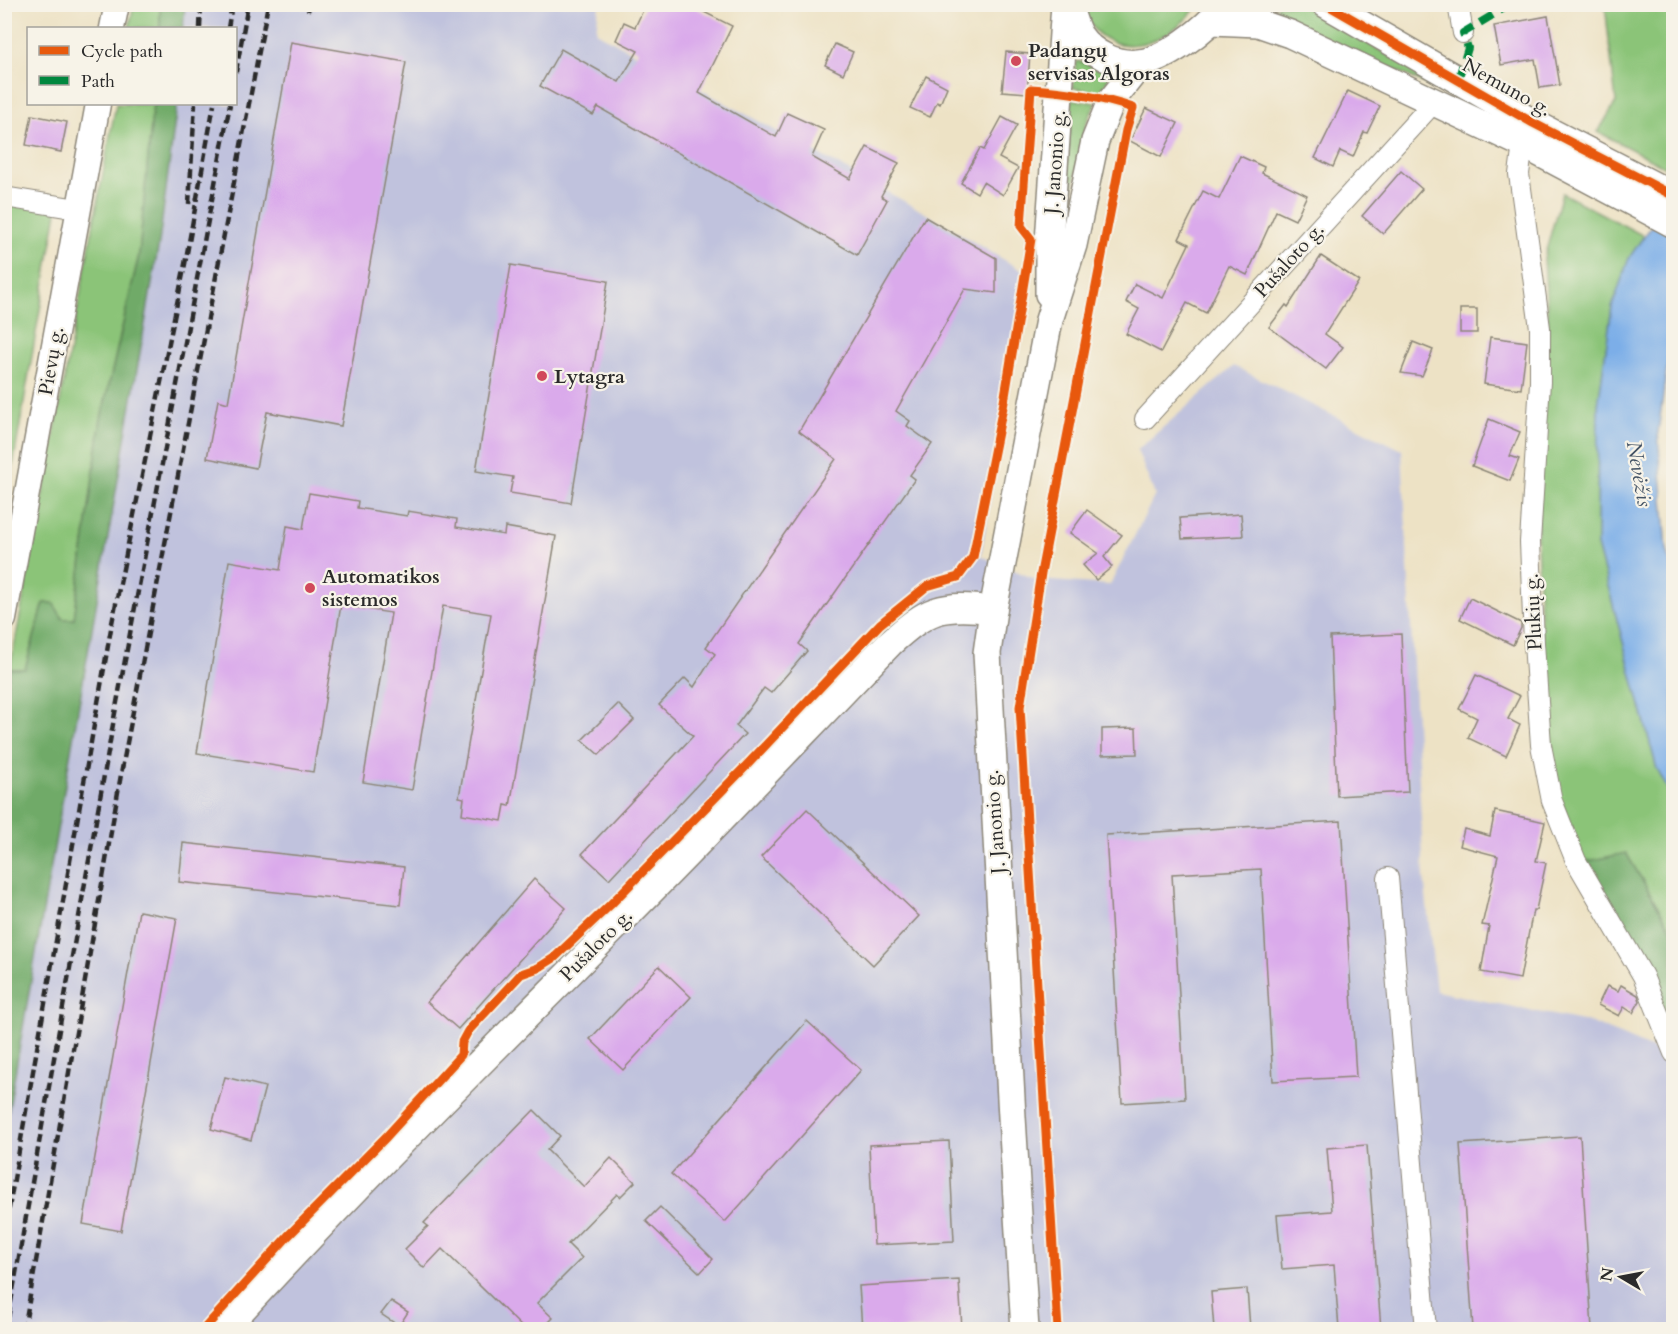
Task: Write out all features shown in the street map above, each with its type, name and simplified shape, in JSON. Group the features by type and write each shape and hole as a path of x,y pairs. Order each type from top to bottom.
{"main road":[{"path":"1066,4 1078,34 1093,49 1111,60 1140,63 1156,58 1179,46 1218,13"},
{"name":"J. Janonio g.","path":"1049,321 1049,242 1066,4"},
{"name":"Nemuno g.","path":"1326,4 1528,134 1674,224"},
{"name":"Nemuno g.","path":"1218,13 1290,34 1434,102 1528,134 1674,196"},
{"name":"J. Janonio g.","path":"1025,1329 987,653 993,610 1049,321 1072,245 1095,141 1111,101 1140,63"},
{"name":"Pušaloto g.","path":"223,1329 449,1092 624,918 890,643 915,620 943,608 966,606 993,610"}],"street":[{"path":"112,27 117,4"},
{"path":"1458,4 1463,33"},
{"name":"Pušaloto g.","path":"1145,419 1434,102"},
{"name":"Pievų g.","path":"4,618 98,105"},
{"name":"Plukių g.","path":"1528,134 1519,174 1540,328 1540,382 1530,542 1541,745 1552,801 1576,861 1643,976 1674,1053"},
{"path":"4,197 78,209"},
{"path":"1388,878 1426,1329"}],"shaded area":[{"path":"185,5 599,5 596,32 913,206 1028,274 981,556 1037,580 1110,585 1155,495 1137,450 1234,366 1402,450 1424,877 1436,991 1592,1023 1673,1058 1673,1329 5,1330 5,1131 159,243 177,105 237,105 237,27 183,27"}],"green space":[{"path":"134,5 160,5 160,27 129,27"},
{"path":"160,5 185,5 183,27 160,27"},
{"path":"1081,5 1198,5 1170,32 1153,40 1136,44 1119,44 1104,37 1091,25"},
{"path":"1278,5 1300,5 1450,90 1457,98 1273,15"},
{"path":"1605,5 1673,5 1673,171 1598,132 1616,102"},
{"path":"1078,61 1107,71 1108,80 1101,93 1073,88"},
{"path":"1072,99 1096,103 1086,124 1062,241"},
{"path":"116,105 153,105 139,255 101,419 74,619 63,619 53,603 44,603 25,669 10,669"},
{"path":"153,105 177,105 159,243 5,1131 5,702 10,669 25,669 44,603 53,603 63,619 74,619 101,419 139,255"},
{"path":"1562,193 1644,236 1629,258 1612,307 1598,405 1597,545 1657,769 1673,799 1673,932 1626,853 1584,862 1559,796 1551,748 1541,639 1537,539 1548,323 1544,258"},
{"path":"5,197 58,206 5,511"},
{"path":"1626,853 1673,932 1673,1029 1584,862"}],"water":[{"name":"Nevėžis","path":"1673,201 1673,324 1658,432 1667,550 1674,576 1673,799 1657,769 1597,545 1598,405 1612,307 1629,258"}],"building":[{"path":"646,4 688,4 732,26 699,93 776,137 787,113 824,130 812,157 850,179 867,147 899,163 881,196 887,200 857,255 598,107 593,115 540,86 561,49 619,82 638,51 616,40 624,22 635,27"},
{"path":"1548,16 1560,85 1540,88 1535,59 1501,65 1494,26"},
{"path":"291,42 406,62 341,426 267,412 256,468 207,458 218,400 228,403"},
{"path":"835,44 853,52 843,74 825,65"},
{"path":"1006,52 1030,54 1027,93 1002,91"},
{"path":"926,76 947,87 940,104 937,102 930,117 910,108"},
{"path":"1348,91 1380,106 1367,133 1364,132 1353,157 1340,151 1333,167 1315,158"},
{"path":"1146,108 1178,123 1161,157 1130,141"},
{"path":"32,115 67,122 61,152 26,145"},
{"path":"1002,117 1017,125 999,158 1018,168 1003,195 983,182 977,193 961,183 980,148 984,150"},
{"path":"1240,156 1264,167 1262,173 1307,195 1295,220 1276,211 1247,275 1229,266 1206,313 1187,303 1161,352 1126,334 1139,309 1126,302 1135,284 1163,298 1189,244 1179,239 1203,191 1219,199"},
{"path":"1401,171 1422,189 1383,234 1362,216"},
{"path":"925,217 996,258 996,293 965,289 896,411 910,421 907,426 932,444 910,475 915,479 799,644 807,651 771,693 764,688 736,726 745,734 609,879 582,854 693,736 659,705 685,678 694,687 715,654 706,647 836,459 799,431"},
{"path":"1321,256 1359,281 1325,334 1343,347 1326,369 1269,327 1286,305 1288,307"},
{"name":"Lytagra","path":"511,265 608,281 571,503 510,493 513,477 476,471"},
{"path":"1460,309 1477,309 1477,333 1460,333"},
{"path":"1490,337 1527,342 1521,389 1484,384"},
{"path":"1413,342 1433,350 1422,376 1401,373"},
{"path":"1489,419 1520,432 1510,456 1519,459 1510,481 1472,466"},
{"path":"309,493 358,501 357,508 407,516 408,511 457,519 456,527 504,535 505,527 556,536 510,806 505,805 502,821 462,814 464,798 459,797 491,614 443,606 412,790 363,782 391,613 341,605 313,772 197,753 229,561 280,570 287,526 303,529"},
{"path":"1087,510 1122,535 1104,557 1112,567 1096,580 1083,565 1098,553 1070,533"},
{"path":"1241,514 1243,536 1182,539 1180,518"},
{"path":"1470,598 1521,623 1513,645 1460,619"},
{"path":"1401,634 1408,792 1337,796 1330,637"},
{"path":"1476,675 1520,696 1508,719 1520,725 1506,756 1468,738 1477,718 1459,709"},
{"path":"618,704 634,720 599,755 582,740"},
{"path":"1136,728 1137,754 1102,755 1102,729"},
{"path":"807,809 919,916 873,965 761,857"},
{"path":"1495,811 1545,822 1536,861 1546,863 1536,910 1533,910 1520,979 1481,972 1489,926 1482,925 1498,856 1460,846 1464,829 1490,836"},
{"path":"1341,821 1356,1077 1273,1081 1261,869 1172,874 1185,1099 1122,1103 1106,835"},
{"path":"183,843 404,867 400,905 179,882"},
{"path":"534,879 566,908 458,1029 427,1002"},
{"path":"139,911 177,918 121,1231 83,1224"},
{"path":"659,966 691,997 623,1070 590,1039"},
{"path":"1621,985 1638,995 1640,1001 1633,1013 1624,1007 1619,1016 1598,1005 1607,986 1618,991"},
{"path":"807,1021 861,1070 725,1222 671,1174"},
{"path":"225,1077 265,1087 251,1140 211,1129"},
{"path":"534,1110 560,1136 547,1150 584,1187 611,1158 635,1182 620,1197 617,1194 568,1244 582,1258 537,1303 553,1318 542,1329 524,1329 442,1249 424,1268 405,1249 428,1226 424,1223"},
{"path":"1580,1136 1592,1329 1473,1329 1460,1144"},
{"path":"949,1141 954,1241 874,1245 869,1145"},
{"path":"1367,1145 1381,1329 1339,1329 1334,1265 1282,1269 1277,1215 1332,1211 1327,1148"},
{"path":"660,1207 713,1259 700,1273 646,1221"},
{"path":"959,1280 962,1329 862,1329 859,1286"},
{"path":"1247,1289 1250,1328 1214,1329 1211,1292"},
{"path":"391,1301 408,1312 399,1326 381,1314"}],"railway":[{"path":"200,27 201,4"},
{"path":"228,27 232,4"},
{"path":"237,66 248,4"},
{"path":"24,1330 122,769 268,4"},
{"path":"308,11 310,4"},
{"path":"189,204 195,105"},
{"path":"4,1236 112,623 185,264 214,105"},
{"path":"6,1330 115,713 230,105"}],"marked path":[{"path":"1458,80 1468,48 1463,33 1511,4"}],"cycle path":[{"path":"1326,4 1533,123 1674,196"},
{"path":"203,1330 288,1236 386,1137 461,1055 462,1042 468,1031 521,974 538,968 554,958 610,905 880,624 927,586 958,577 973,557 1004,402 1031,239 1021,226 1031,89 1083,95 1133,108 1126,130 1041,573 1020,707 1058,1330"}],"place":[{"name":"Padangų servisas Algoras","path":"1016,61"},
{"name":"Lytagra","path":"542,376"},
{"name":"Automatikos sistemos","path":"310,588"}]}
